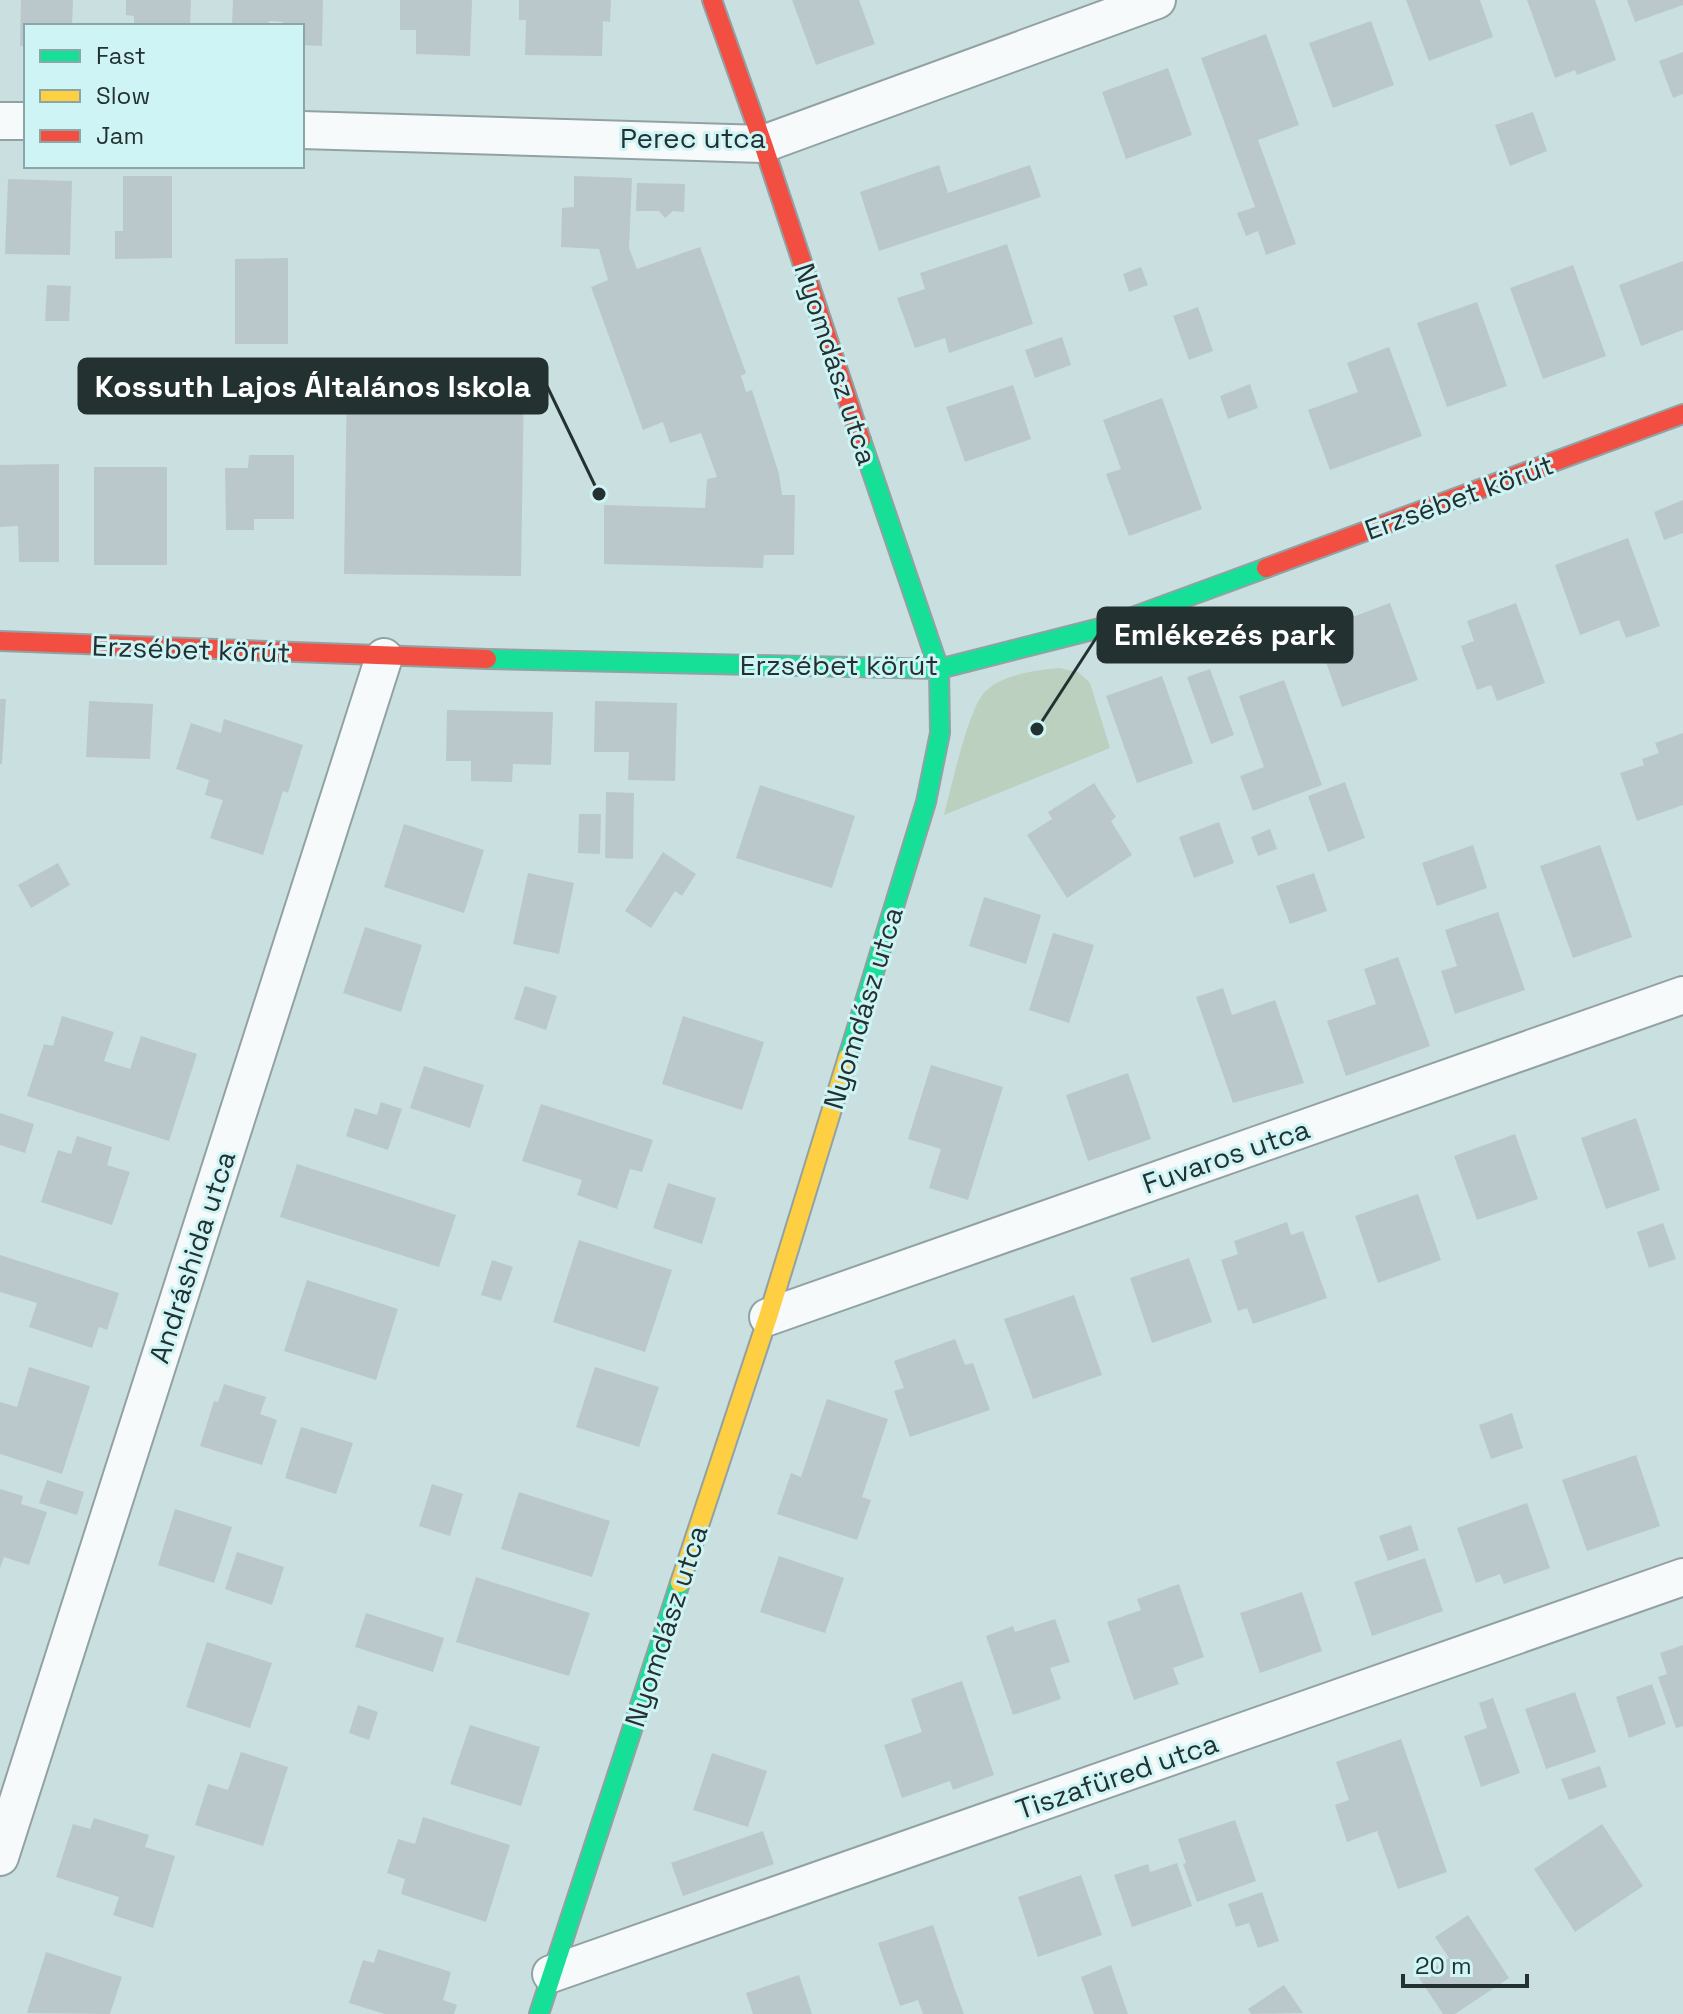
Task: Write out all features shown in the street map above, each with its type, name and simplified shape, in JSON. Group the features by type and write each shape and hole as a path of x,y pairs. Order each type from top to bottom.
{"street":[{"name":"Nyomdász utca","path":"539,2014 768,1317 926,802 940,733 939,669 712,0"},
{"name":"Perec utca","path":"304,130 763,144 1157,0"},
{"path":"0,121 24,121"},
{"name":"Erzsébet körút","path":"0,641 384,657 939,669 1108,626 1683,414"},
{"name":"Andráshida utca","path":"0,1857 384,657"},
{"name":"Fuvaros utca","path":"768,1317 1683,995"},
{"name":"Tiszafüred utca","path":"551,1974 1683,1577"}],"green space":[{"path":"1059,668 1078,672 1090,683 1110,748 944,815 966,733 983,694 1008,678"}],"building":[{"path":"21,0 73,0 72,24 24,24 24,46 20,46"},
{"path":"126,0 191,0 190,24 134,24 134,16 126,15"},
{"path":"233,0 323,0 322,46 304,45 304,24 269,21 269,24 232,24"},
{"path":"400,0 472,0 470,56 416,54 416,30 400,30"},
{"path":"519,0 611,0 610,22 603,21 602,56 525,55 526,20 519,20"},
{"path":"792,0 859,0 875,44 816,65"},
{"path":"1406,0 1480,0 1493,37 1429,61"},
{"path":"1527,0 1595,0 1616,60 1577,75 1575,70 1555,78"},
{"path":"1627,0 1683,0 1683,5 1635,22"},
{"path":"1371,21 1394,85 1333,108 1309,43"},
{"path":"1266,34 1299,125 1258,140 1296,244 1266,255 1258,231 1246,236 1237,213 1255,207 1201,58"},
{"path":"1683,52 1683,94 1673,98 1659,61"},
{"path":"1168,68 1192,135 1126,159 1102,92"},
{"path":"1533,112 1547,151 1510,166 1495,125"},
{"path":"939,165 948,193 1030,165 1041,197 879,251 860,192"},
{"path":"123,176 172,176 172,258 115,259 115,231 123,231"},
{"path":"574,176 632,178 629,248 637,269 700,247 746,373 741,376 746,392 752,390 779,474 782,495 795,495 794,555 764,555 763,568 604,564 604,505 705,508 707,479 717,477 701,433 670,443 663,422 643,430 591,287 608,280 599,249 561,247 562,208 574,207"},
{"path":"8,179 72,181 70,255 5,254"},
{"path":"637,183 685,184 684,212 673,211 665,218 659,211 636,211"},
{"path":"1007,244 1033,324 949,353 945,338 915,348 897,298 925,289 920,273"},
{"path":"288,258 288,344 235,344 235,259"},
{"path":"1683,261 1683,330 1641,346 1619,285"},
{"path":"1573,265 1606,356 1543,379 1510,288"},
{"path":"1141,267 1148,285 1129,292 1123,274"},
{"path":"47,285 71,286 69,321 45,321"},
{"path":"1477,302 1507,386 1447,407 1417,323"},
{"path":"1198,307 1213,351 1189,360 1173,316"},
{"path":"1062,337 1071,365 1035,378 1025,350"},
{"path":"1389,347 1422,436 1330,470 1308,410 1358,392 1347,363"},
{"path":"347,376 524,378 521,576 344,574"},
{"path":"1250,384 1258,408 1228,419 1220,396"},
{"path":"1013,385 1031,439 965,462 946,407"},
{"path":"1162,398 1202,509 1129,536 1106,474 1121,469 1103,420"},
{"path":"249,455 294,455 294,519 254,519 254,530 226,530 225,468 248,468"},
{"path":"59,464 59,562 19,562 18,526 0,527 0,465"},
{"path":"94,467 167,467 167,565 94,565"},
{"path":"1683,500 1683,533 1664,540 1654,512"},
{"path":"1628,538 1660,626 1626,638 1619,620 1580,635 1555,565"},
{"path":"1390,603 1418,680 1342,707 1315,631"},
{"path":"1516,603 1545,683 1497,701 1491,685 1477,690 1461,646 1474,641 1467,621"},
{"path":"1210,669 1234,735 1211,744 1187,677"},
{"path":"1162,676 1193,763 1137,783 1106,696"},
{"path":"1284,680 1322,785 1253,811 1240,776 1264,767 1239,696"},
{"path":"0,699 6,699 2,764 0,764"},
{"path":"89,701 153,704 150,759 86,757"},
{"path":"595,701 677,703 675,781 628,780 629,752 594,752"},
{"path":"447,710 553,712 551,765 513,764 512,782 471,781 471,761 446,761"},
{"path":"224,719 303,745 288,793 283,791 263,855 210,838 223,800 205,795 209,780 176,769 191,723 221,733"},
{"path":"1683,733 1683,805 1637,821 1620,773 1644,765 1642,759 1659,753 1655,743"},
{"path":"1345,782 1365,838 1328,852 1308,796"},
{"path":"1094,783 1116,817 1111,821 1132,855 1067,898 1027,835 1052,819 1048,812"},
{"path":"760,785 855,816 832,888 736,858"},
{"path":"606,792 634,793 633,859 605,858"},
{"path":"579,814 601,814 600,854 578,853"},
{"path":"1219,822 1234,863 1194,878 1179,837"},
{"path":"404,824 484,850 464,913 384,887"},
{"path":"1270,829 1277,849 1258,856 1251,837"},
{"path":"1473,845 1487,888 1437,906 1422,863"},
{"path":"1600,845 1632,937 1573,958 1540,866"},
{"path":"663,852 696,874 682,896 675,891 651,928 625,911"},
{"path":"58,863 70,885 31,908 18,885"},
{"path":"528,873 574,883 559,954 513,944"},
{"path":"1314,873 1327,911 1290,924 1276,886"},
{"path":"984,897 1041,915 1026,964 969,946"},
{"path":"1498,912 1525,990 1455,1014 1441,971 1457,966 1445,930"},
{"path":"365,927 422,945 401,1012 343,993"},
{"path":"1053,933 1094,945 1069,1023 1029,1010"},
{"path":"1398,957 1430,1046 1346,1076 1327,1021 1376,1004 1364,969"},
{"path":"525,986 557,996 546,1030 514,1019"},
{"path":"1223,988 1232,1015 1275,1000 1304,1083 1233,1103 1196,997"},
{"path":"62,1016 114,1032 104,1061 130,1069 141,1036 197,1054 169,1141 27,1096 44,1044 53,1046"},
{"path":"683,1016 764,1042 742,1110 662,1084"},
{"path":"931,1065 1003,1087 968,1200 929,1188 941,1149 908,1139"},
{"path":"424,1066 484,1085 470,1128 410,1108"},
{"path":"1128,1073 1151,1139 1088,1161 1066,1095"},
{"path":"381,1102 402,1109 388,1150 346,1136 355,1108 377,1115"},
{"path":"541,1104 653,1140 642,1172 630,1169 617,1209 577,1195 582,1180 522,1161"},
{"path":"0,1113 34,1124 25,1153 0,1145"},
{"path":"1636,1118 1660,1190 1606,1209 1581,1138"},
{"path":"1515,1134 1538,1199 1477,1220 1454,1156"},
{"path":"77,1136 112,1147 107,1165 130,1172 112,1225 41,1202 58,1150 71,1154"},
{"path":"297,1164 456,1215 439,1267 280,1217"},
{"path":"668,1183 716,1198 702,1244 653,1228"},
{"path":"1418,1194 1441,1260 1378,1283 1355,1216"},
{"path":"1287,1222 1291,1235 1303,1231 1327,1298 1253,1324 1247,1308 1238,1311 1221,1260 1238,1254 1234,1241"},
{"path":"1663,1223 1676,1259 1649,1268 1637,1232"},
{"path":"579,1240 672,1270 645,1352 553,1322"},
{"path":"0,1255 119,1293 107,1330 99,1327 92,1348 29,1327 37,1303 0,1292"},
{"path":"1189,1258 1212,1322 1152,1343 1130,1278"},
{"path":"492,1260 513,1267 501,1301 481,1295"},
{"path":"307,1280 398,1309 376,1380 284,1351"},
{"path":"1074,1295 1102,1375 1033,1399 1004,1319"},
{"path":"955,1339 965,1365 973,1363 990,1410 910,1437 894,1391 904,1388 894,1361"},
{"path":"29,1367 90,1386 62,1474 0,1454 0,1402 17,1407"},
{"path":"595,1367 659,1387 639,1447 576,1427"},
{"path":"224,1384 266,1397 260,1414 277,1420 262,1465 200,1446 214,1401 218,1402"},
{"path":"827,1399 888,1419 862,1497 871,1500 857,1540 777,1514 791,1473 801,1477"},
{"path":"1512,1413 1523,1448 1491,1459 1479,1425"},
{"path":"301,1427 353,1443 336,1494 285,1478"},
{"path":"1636,1455 1660,1526 1587,1551 1562,1480"},
{"path":"47,1480 84,1492 77,1515 39,1503"},
{"path":"432,1484 463,1494 450,1536 419,1526"},
{"path":"0,1489 23,1496 21,1504 47,1512 29,1565 4,1557 0,1568"},
{"path":"519,1492 610,1521 592,1577 501,1549"},
{"path":"1527,1503 1550,1568 1504,1584 1500,1574 1476,1583 1457,1528"},
{"path":"175,1509 232,1527 214,1583 158,1565"},
{"path":"1411,1525 1419,1550 1388,1561 1379,1536"},
{"path":"237,1552 284,1567 272,1605 225,1589"},
{"path":"779,1556 844,1578 825,1633 760,1612"},
{"path":"1425,1558 1443,1611 1372,1636 1354,1582"},
{"path":"476,1577 590,1613 569,1676 456,1642"},
{"path":"1179,1584 1204,1657 1173,1668 1179,1684 1134,1700 1107,1622 1141,1610 1137,1599"},
{"path":"1302,1592 1322,1651 1260,1673 1240,1613"},
{"path":"366,1613 444,1638 433,1672 355,1647"},
{"path":"1055,1619 1070,1662 1050,1668 1061,1699 1013,1715 986,1636 1013,1626 1015,1632"},
{"path":"207,1642 272,1663 250,1728 186,1707"},
{"path":"1683,1645 1683,1726 1676,1728 1658,1677 1667,1674 1660,1653"},
{"path":"962,1681 994,1775 953,1790 950,1781 902,1798 884,1745 922,1732 911,1699"},
{"path":"1652,1684 1666,1724 1629,1738 1616,1697"},
{"path":"1575,1692 1596,1752 1546,1769 1525,1709"},
{"path":"1493,1698 1520,1773 1481,1787 1464,1736 1487,1728 1479,1703"},
{"path":"358,1705 378,1712 369,1740 349,1733"},
{"path":"470,1725 540,1747 521,1806 450,1784"},
{"path":"1401,1739 1447,1872 1398,1889 1377,1831 1347,1842 1335,1805 1349,1800 1336,1762"},
{"path":"241,1752 288,1767 263,1846 195,1825 208,1784 228,1790"},
{"path":"712,1753 767,1771 748,1827 693,1810"},
{"path":"1600,1766 1607,1787 1569,1800 1561,1779"},
{"path":"423,1817 510,1845 486,1922 401,1894 405,1879 387,1873 398,1839 415,1844"},
{"path":"94,1818 149,1835 145,1847 175,1856 153,1928 113,1915 119,1897 56,1877 73,1824 90,1829"},
{"path":"1235,1820 1256,1881 1197,1902 1183,1864 1186,1863 1178,1839"},
{"path":"1602,1824 1643,1886 1575,1932 1534,1869"},
{"path":"763,1831 774,1864 683,1896 671,1863"},
{"path":"1177,1863 1192,1906 1132,1927 1114,1875 1148,1864 1150,1872"},
{"path":"1081,1875 1102,1935 1038,1957 1018,1897"},
{"path":"1262,1892 1279,1941 1258,1948 1249,1923 1236,1927 1228,1904"},
{"path":"1468,1915 1509,1978 1455,2014 1443,2014 1419,1978 1449,1958 1435,1937"},
{"path":"933,1925 964,2014 923,2014 918,2000 900,2006 878,1943"},
{"path":"378,1949 451,1972 443,2000 457,2005 454,2014 385,2014 349,2003 363,1960 374,1963"},
{"path":"46,1952 122,1977 110,2014 27,2013"},
{"path":"1111,1965 1128,2014 1094,2014 1081,1977"},
{"path":"799,1975 812,2014 753,2014 746,1993"},
{"path":"1284,1985 1303,2013 1251,2014 1248,2009"}],"traffic: fast":[{"path":"848,1057 926,802 940,733 939,669 861,440"},
{"path":"487,659 939,669 1108,626 1266,568"},
{"path":"539,2014 680,1583"}],"traffic: slow":[{"path":"680,1583 768,1317 848,1057"}],"traffic: jam":[{"path":"712,0 861,440"},
{"path":"1266,568 1683,414"},
{"path":"0,641 487,659"}],"place":[{"name":"Kossuth Lajos Általános Iskola","path":"599,494"},
{"name":"Emlékezés park","path":"1037,729"}]}
